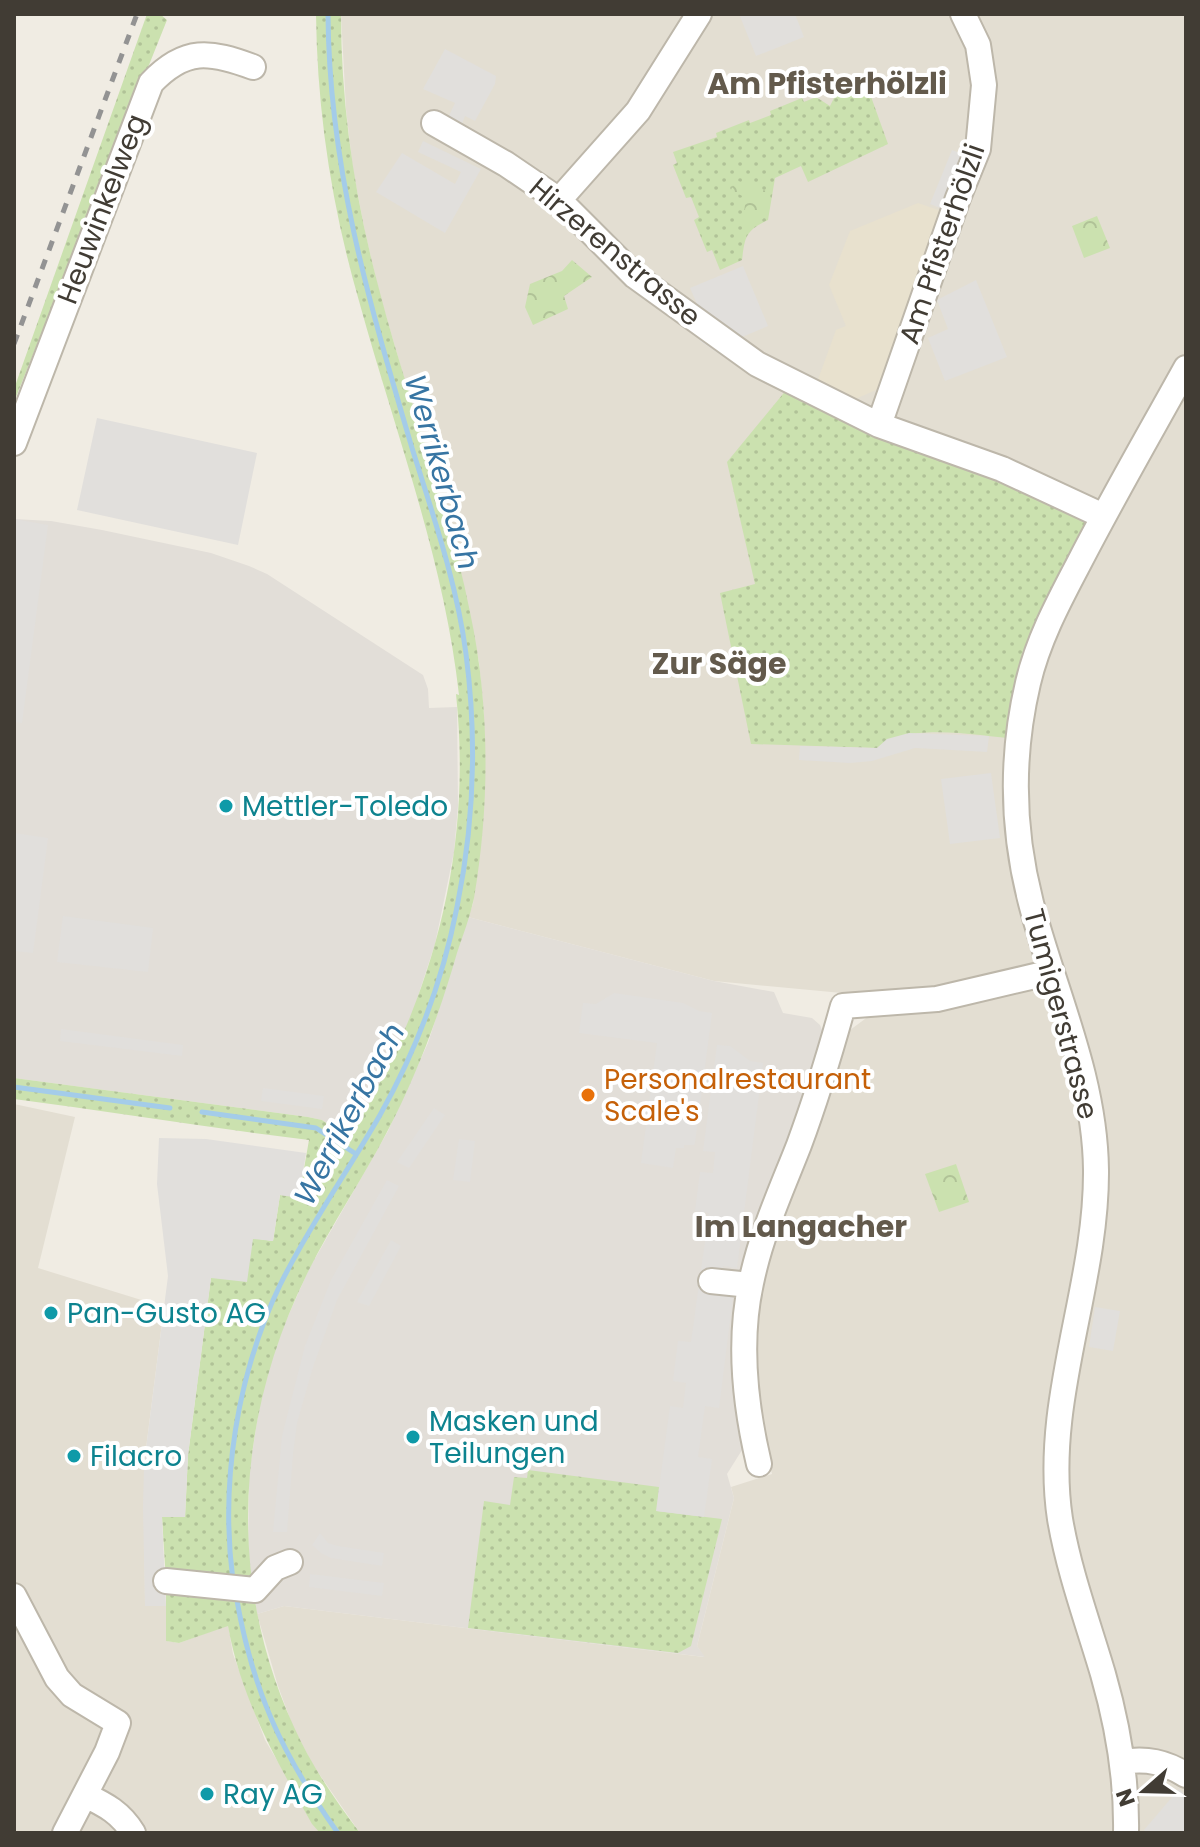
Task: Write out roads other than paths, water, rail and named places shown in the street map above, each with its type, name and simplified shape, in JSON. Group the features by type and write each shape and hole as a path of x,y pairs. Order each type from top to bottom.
{"street":[{"path":"559,200 638,111 699,14"},
{"name":"Am Pfisterhölzli","path":"879,425 978,149 984,85 978,45 963,14"},
{"name":"Heuwinkelweg","path":"14,443 151,83 173,64 202,54 218,54 253,67"},
{"name":"Hirzerenstrasse","path":"434,123 508,165 559,200 635,276 757,364 879,425 1002,469 1103,516"},
{"name":"Tumigerstrasse","path":"1126,1833 1122,1762 1113,1710 1068,1558 1060,1516 1057,1470 1059,1424 1092,1235 1096,1168 1093,1129 1082,1072 1031,903 1022,866 1015,810 1018,739 1029,680 1050,620 1103,516 1186,368"},
{"path":"759,1464 746,1395 745,1339 750,1285 766,1225 799,1144 843,1006 937,999 1052,972"},
{"path":"711,1281 750,1285"},
{"path":"166,1581 255,1590 275,1568 290,1562"},
{"path":"14,1596 57,1678 72,1695 118,1723 65,1833"},
{"path":"1122,1762 1150,1760 1170,1765 1186,1775"},
{"path":"85,1795 110,1806 125,1819 133,1833"}],"waterway":[{"name":"Werrikerbach","path":"233,1581 229,1506 231,1468 243,1392 253,1355 280,1285 380,1115 405,1066 436,988 463,876 472,781 472,717 462,628 444,550 381,340 354,234 336,126 328,14"},
{"path":"14,1087 170,1108"},
{"path":"202,1112 316,1128 356,1154"},
{"name":"Werrikerbach","path":"236,1595 251,1661 272,1720 301,1776 338,1833"}],"railway":[{"path":"14,344 137,14"}],"place":[{"name":"Mettler-Toledo","path":"226,806"},
{"name":"Personalrestaurant Scale's","path":"588,1095"},
{"name":"Pan-Gusto AG","path":"51,1313"},
{"name":"Masken und Teilungen","path":"413,1437"},
{"name":"Filacro","path":"74,1456"},
{"name":"Ray AG","path":"207,1794"}],"district":[{"name":"Am Pfisterhölzli","path":"827,83"},
{"name":"Zur Säge","path":"719,663"},
{"name":"Im Langacher","path":"801,1226"}]}
